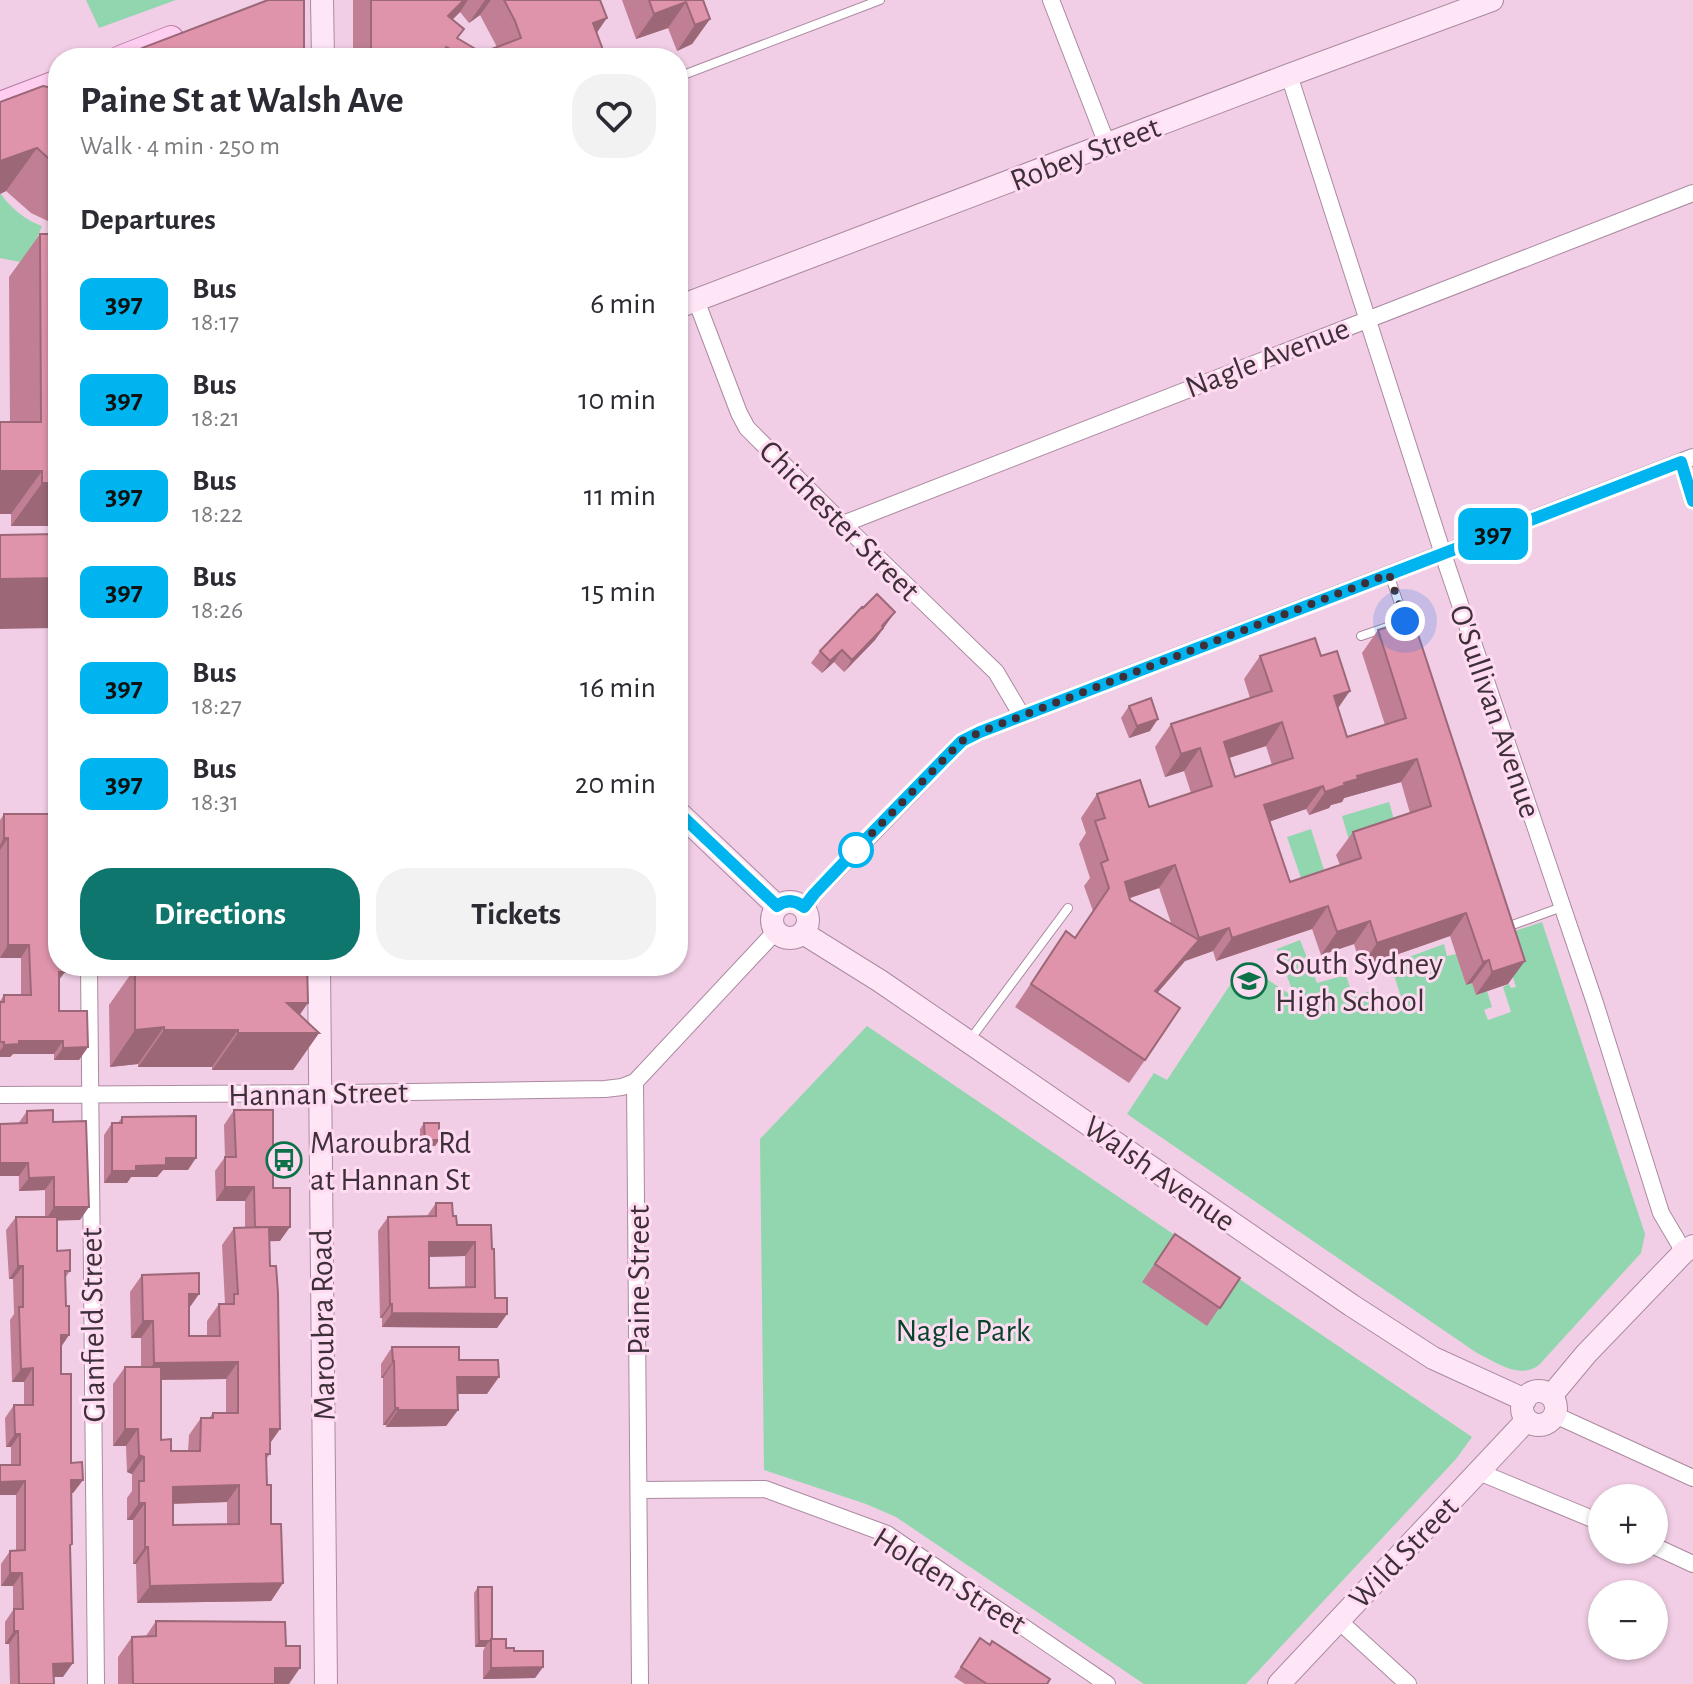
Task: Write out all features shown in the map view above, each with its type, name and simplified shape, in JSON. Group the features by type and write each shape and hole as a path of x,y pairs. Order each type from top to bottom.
{"main road":[{"path":"146,48 188,32"},
{"path":"0,104 48,86"}],"street":[{"path":"322,0 323,48"},
{"path":"1051,0 1107,144"},
{"name":"Robey Street","path":"688,304 1492,0"},
{"name":"O'Sullivan Avenue","path":"1289,75 1443,554 1595,1003 1661,1213 1688,1249"},
{"name":"Nagle Avenue","path":"843,524 1693,193"},
{"name":"Chichester Street","path":"688,306 747,428 996,672 1022,716"},
{"path":"804,907 962,741 980,732 1687,460 1693,501"},
{"path":"688,821 777,906"},
{"path":"793,901 804,907 809,919 803,933 788,938 776,931 772,917 777,906 793,901"},
{"path":"635,1082 776,931"},
{"name":"Walsh Avenue","path":"803,933 880,981 1363,1313 1522,1418"},
{"name":"Glanfield Street","path":"89,976 96,1684"},
{"name":"Maroubra Road","path":"319,976 326,1684"},
{"name":"Hannan Street","path":"0,1095 605,1089 635,1082"},
{"name":"Paine Street","path":"635,1082 640,1684"},
{"path":"1553,1406 1586,1354 1688,1249"},
{"path":"1522,1418 1528,1396 1542,1392 1553,1406 1693,1478"},
{"name":"Wild Street","path":"1279,1684 1485,1465 1522,1418"},
{"path":"1485,1465 1588,1516"},
{"name":"Holden Street","path":"639,1490 765,1489 887,1534 1107,1684"},
{"path":"1668,1552 1693,1564"},
{"path":"1338,1620 1408,1684"}],"lane":[{"path":"688,73 880,0"},
{"path":"1389,574 1410,635"},
{"path":"1361,636 1405,621"},
{"path":"1502,913 1507,927 1562,907"},
{"path":"969,1042 1068,908"}],"green space":[{"path":"86,0 176,0 99,28"},
{"path":"0,193 19,213 42,226 28,262 0,258"},
{"path":"1389,802 1396,826 1349,840 1342,816"},
{"path":"1311,829 1326,876 1303,884 1287,837"},
{"path":"1542,922 1645,1234 1641,1253 1539,1365 1531,1369 1508,1368 1477,1353 1127,1114 1154,1073 1167,1080 1244,964 1294,995 1277,949 1300,940 1317,983 1346,975 1353,997 1370,991 1376,1010 1403,1003 1391,966 1444,944 1447,956 1456,954 1466,985 1472,983 1477,995 1487,991 1492,1007 1484,1010 1488,1020 1511,1012 1503,987 1509,984 1511,988 1516,987 1500,936"},
{"name":"Nagle Park","path":"867,1026 1472,1437 1456,1459 1246,1684 1144,1684 896,1517 764,1470 760,1139"}],"building":[{"path":"268,0 304,0 304,48 142,48"},
{"path":"371,0 464,0 448,16 464,29 457,38 474,48 371,48"},
{"path":"504,0 600,0 607,18 593,23 602,48 494,48 521,38"},
{"path":"649,0 703,0 710,19 695,25 686,2 654,14"},
{"path":"43,86 48,87 48,158 37,148 0,161 0,102"},
{"path":"40,234 48,234 48,483 42,483 42,471 0,471 0,422 41,422"},
{"path":"48,534 48,578 0,579 0,535"},
{"path":"877,594 895,612 852,660 842,650 830,661 820,651"},
{"path":"1413,619 1525,961 1492,972 1489,960 1483,962 1466,913 1377,943 1370,921 1337,932 1328,906 1232,938 1229,928 1199,938 1175,865 1125,882 1130,900 1199,940 1155,991 1180,1008 1145,1060 1031,984 1066,931 1075,938 1109,888 1101,863 1108,860 1095,821 1105,818 1097,794 1140,780 1149,807 1212,786 1200,748 1181,754 1171,724 1272,691 1260,656 1315,638 1321,656 1337,651 1350,691 1334,696 1347,737 1406,718 1378,630","holes":["1282,722 1293,758 1235,777 1224,742","1417,759 1431,806 1353,832 1361,858 1290,882 1264,805 1323,786 1325,792 1358,779 1357,776"]},
{"path":"1151,698 1158,719 1137,726 1129,706"},
{"path":"4,814 48,814 48,976 59,976 59,1011 87,1011 88,1047 63,1048 63,1041 19,1041 19,1044 4,1045 0,1042 0,1002 4,1002 4,995 31,995 29,945 8,945 8,838 4,838"},
{"path":"135,976 307,976 308,1003 287,1003 319,1033 238,1033 238,1030 164,1030 164,1027 135,1030"},
{"path":"53,1110 53,1122 86,1121 89,1207 54,1207 54,1177 29,1178 28,1163 0,1163 0,1124 27,1123 27,1111"},
{"path":"234,1110 273,1110 273,1188 290,1188 290,1227 255,1227 254,1187 225,1187 225,1157 236,1157"},
{"path":"196,1116 196,1158 166,1158 166,1165 136,1166 136,1171 112,1171 112,1123 122,1123 122,1117"},
{"path":"424,1123 439,1123 439,1140 425,1140"},
{"path":"436,1203 452,1203 457,1225 491,1225 495,1298 507,1298 507,1314 392,1313 388,1217 436,1216","holes":["429,1242 475,1242 475,1287 429,1288"]},
{"path":"16,1217 57,1217 57,1251 70,1250 70,1271 65,1271 69,1335 61,1335 61,1374 71,1374 71,1463 82,1462 83,1480 71,1480 73,1663 53,1664 54,1684 19,1684 18,1631 14,1631 14,1609 23,1609 22,1573 10,1573 10,1551 25,1550 25,1481 0,1482 0,1465 20,1465 20,1434 15,1434 14,1405 33,1405 33,1368 21,1369 19,1307 23,1307 23,1266 18,1266"},
{"path":"269,1227 270,1266 276,1266 280,1429 270,1429 270,1454 266,1454 267,1485 271,1485 271,1524 281,1524 283,1583 150,1586 148,1547 145,1547 145,1503 139,1503 139,1481 144,1481 144,1457 139,1455 138,1429 125,1429 125,1367 161,1367 161,1440 171,1439 171,1451 200,1451 201,1418 213,1418 213,1413 238,1413 238,1362 154,1363 153,1321 143,1321 142,1275 199,1273 199,1294 189,1294 189,1336 220,1336 219,1304 234,1304 234,1294 238,1294 234,1228","holes":["239,1485 239,1524 173,1525 173,1487"]},
{"path":"1175,1234 1240,1278 1220,1308 1155,1264"},
{"path":"392,1347 459,1347 459,1360 498,1360 499,1377 457,1377 458,1410 398,1410 395,1408"},
{"path":"478,1587 492,1587 492,1639 489,1641 479,1641"},
{"path":"156,1621 285,1622 286,1646 300,1646 300,1668 275,1668 275,1684 133,1684 132,1637 156,1636"},
{"path":"980,1638 990,1645 992,1641 1050,1679 1047,1684 987,1684 961,1667"},
{"path":"491,1639 506,1639 506,1648 514,1648 514,1651 543,1651 543,1667 491,1668"}],"bus line":[{"name":"397","path":"688,821 777,906 793,901 804,907 962,741 980,732 1681,462 1693,501"}],"place":[{"name":"South Sydney High School","path":"1249,981"},
{"name":"Maroubra Rd at Hannan St","path":"284,1160"}],"route":[{"path":"856,850 849,857 962,741 980,732 1389,574 1405,621"}]}
